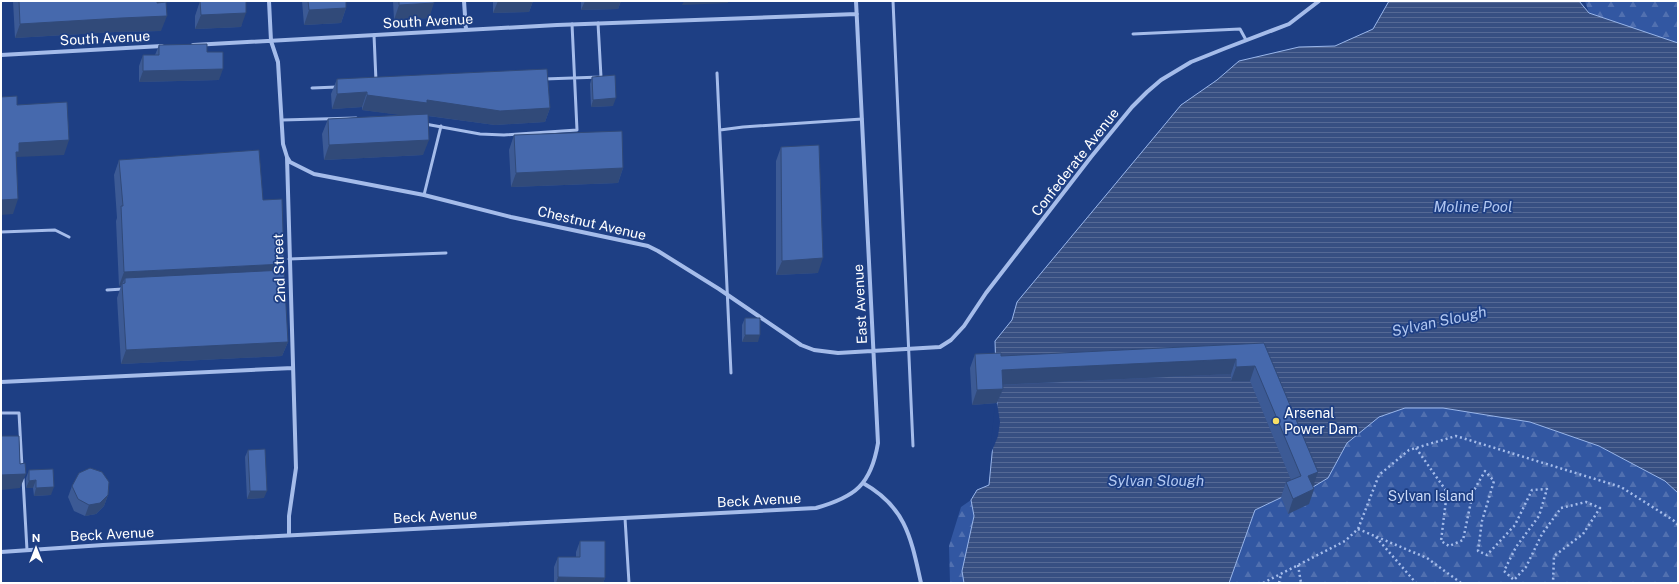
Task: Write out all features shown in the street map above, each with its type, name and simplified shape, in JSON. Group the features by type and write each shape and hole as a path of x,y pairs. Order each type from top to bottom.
{"street":[{"name":"2nd Street","path":"269,1 271,41 278,62 283,144 287,157 296,468 289,516 289,535"},
{"path":"464,1 466,30"},
{"name":"East Avenue","path":"856,1 878,443 873,465 863,483"},
{"name":"Confederate Avenue","path":"873,351 940,347 951,340 964,326 986,293 1091,157 1132,107 1147,92 1161,80 1191,62 1289,24 1319,1"},
{"name":"South Avenue","path":"191,45 572,24 857,14"},
{"name":"South Avenue","path":"1,55 168,46"},
{"name":"Chestnut Avenue","path":"287,157 290,162 314,174 424,194 511,216 648,246 728,295 801,345 814,350 838,353 873,351"},
{"path":"1,382 293,368"},
{"path":"863,483 874,489 884,498 896,510 905,523 912,544 921,583"},
{"name":"Beck Avenue","path":"1,552 289,535 816,508 846,498 857,490 863,483"}],"lane":[{"path":"893,1 913,446"},
{"path":"543,79 601,77 598,23"},
{"path":"418,124 441,126 480,134 504,135 577,130 572,24"},
{"path":"1133,34 1240,29 1246,40"},
{"path":"374,35 376,86"},
{"path":"717,73 731,373"},
{"path":"312,88 340,87"},
{"path":"282,120 358,118"},
{"path":"720,130 743,127 862,119"},
{"path":"424,194 441,126"},
{"path":"1,232 55,230 69,237"},
{"path":"290,259 446,253"},
{"path":"282,282 290,281"},
{"path":"107,290 131,289"},
{"path":"1,413 19,413 27,550"},
{"path":"624,518 629,583"}],"path":[{"path":"1263,583 1345,541 1358,529 1379,475 1408,450 1456,436 1621,487 1673,520 1678,525"},
{"path":"1416,448 1447,492 1441,541 1449,546 1463,540 1474,492 1485,471 1494,481 1482,521 1478,551 1487,555 1515,525 1532,490 1547,488 1539,516 1516,547 1504,571 1514,580 1526,567 1542,534 1561,508 1586,502 1600,508 1583,534 1554,556 1553,583"},
{"path":"1358,529 1427,558 1461,583"},
{"path":"1375,536 1416,583"},
{"path":"1298,566 1301,583"},
{"path":"1278,583 1281,574"}],"green space":[{"path":"1585,1 1678,1 1678,43 1589,13"},
{"name":"Sylvan Island","path":"1405,408 1443,408 1530,422 1599,446 1665,481 1678,493 1678,583 1229,583 1255,510 1295,491 1328,478 1347,443 1379,417"},
{"path":"971,500 974,516 963,571 964,583 950,583 949,546 961,507"}],"water":[{"name":"Moline Pool","path":"1389,1 1579,1 1589,13 1678,43 1678,493 1665,481 1599,446 1530,422 1443,408 1405,408 1379,417 1347,443 1328,478 1313,487 1295,491 1255,510 1229,583 964,583 962,571 974,516 971,500 977,490 989,485 997,403 995,341 1012,320 1017,302 1181,105 1217,80 1239,61 1299,47 1335,46 1373,29"}],"pier":[{"path":"997,403 1000,422 998,436 992,451 990,452 995,404"}],"building":[{"path":"19,1 157,1 157,3 166,2 167,16 20,24"},
{"path":"200,1 246,1 246,13 201,15"},
{"path":"308,1 346,1 346,8 309,10"},
{"path":"399,1 434,1 434,3 399,5"},
{"path":"207,44 207,52 223,52 223,69 143,71 143,55 159,55 159,45"},
{"path":"547,69 550,108 500,111 427,100 427,103 367,95 367,92 337,94 337,79"},
{"path":"615,75 616,98 593,100 592,77"},
{"path":"17,96 17,105 67,102 69,140 19,143 19,152 16,152 18,199 1,200 1,97"},
{"path":"428,114 429,140 329,145 328,119"},
{"path":"622,131 623,168 516,173 514,135"},
{"path":"819,145 823,258 782,261 781,147"},
{"path":"259,150 263,200 282,199 284,264 124,272 121,206 123,206 119,160"},
{"path":"284,270 288,342 126,350 122,284 125,283 125,278"},
{"path":"745,318 760,318 760,335 745,335"},
{"path":"1264,343 1318,472 1308,476 1314,489 1293,499 1286,482 1301,476 1255,366 1236,367 1236,359 1002,370 1003,389 977,390 975,354 1001,353 1001,356"},
{"path":"1,436 19,436 20,464 25,463 26,474 1,475"},
{"path":"265,449 267,491 250,491 248,450"},
{"path":"90,468 102,472 109,482 108,495 100,503 89,505 78,499 72,486 79,473"},
{"path":"53,469 54,487 36,488 36,480 29,481 29,470"},
{"path":"580,541 605,541 605,578 558,577 558,557 580,557"}],"place":[{"name":"Arsenal Power Dam","path":"1276,421"}],"water label":[{"name":"Sylvan Slough","path":"1439,321"},
{"name":"Sylvan Slough","path":"1156,480"}]}
